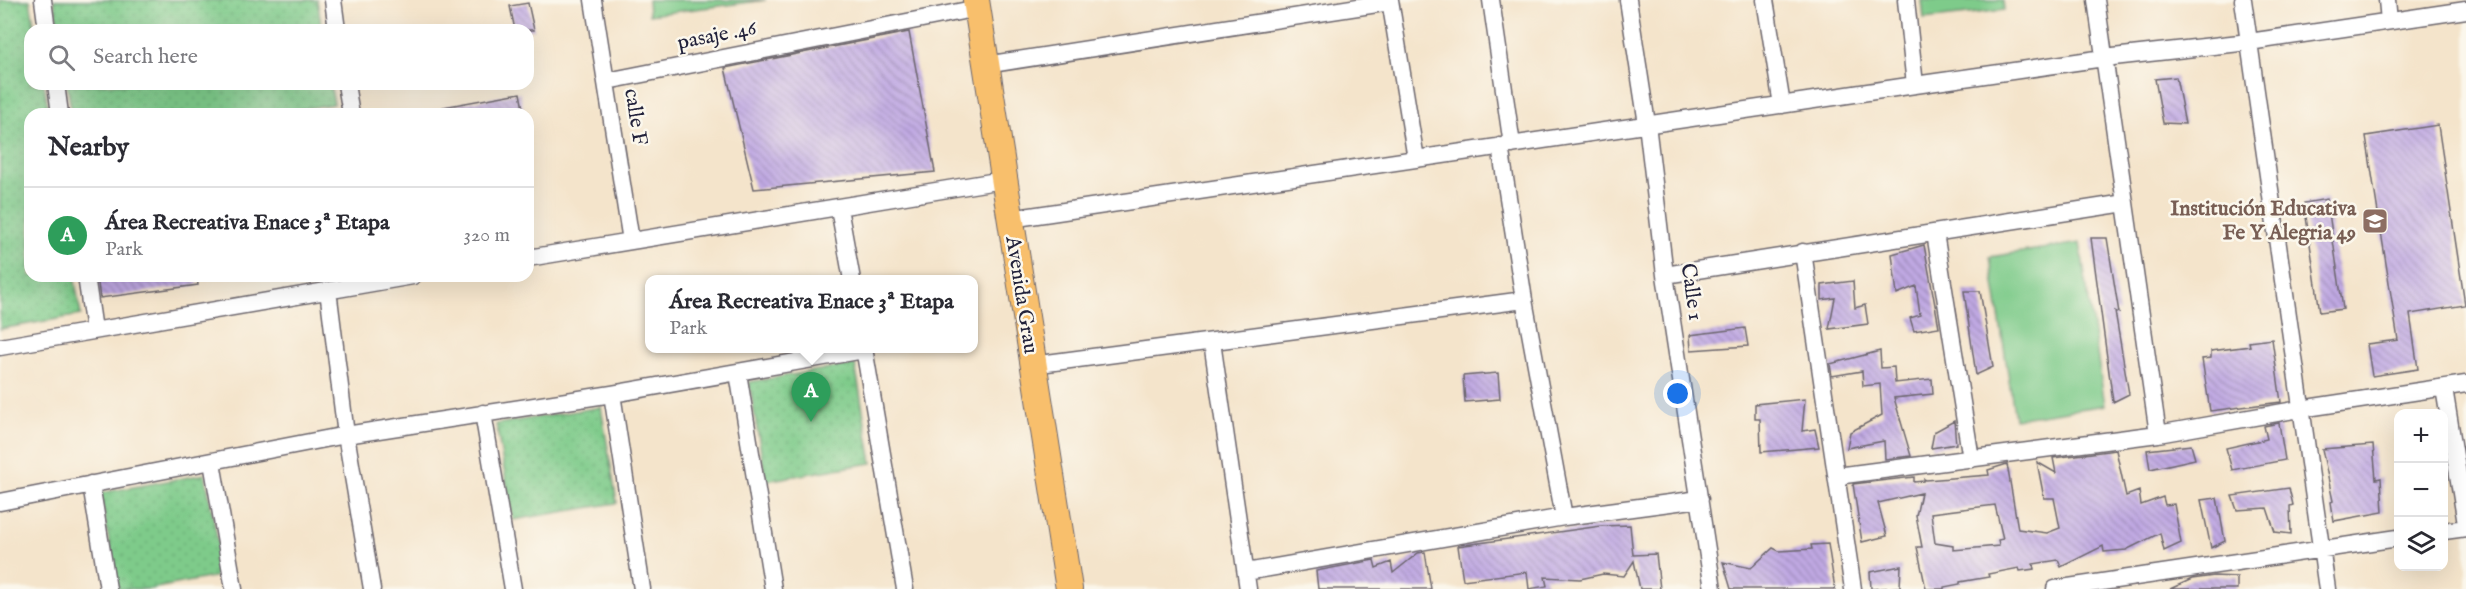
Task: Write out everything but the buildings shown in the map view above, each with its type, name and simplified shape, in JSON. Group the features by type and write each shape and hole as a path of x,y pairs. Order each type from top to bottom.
{"main road":[{"name":"Avenida Grau","path":"977,4 1069,589"}],"street":[{"path":"43,0 46,24"},
{"path":"333,0 337,24"},
{"name":"calle F","path":"593,0 631,241"},
{"path":"1491,0 1524,300 1564,517"},
{"name":"Calle 1","path":"1628,0 1647,124 1665,275 1713,589"},
{"path":"1765,0 1782,105"},
{"path":"1906,0 1915,85"},
{"path":"2096,0 2158,434"},
{"path":"2243,0 2327,589"},
{"path":"2387,0 2390,21"},
{"path":"986,65 1390,1 1416,159"},
{"name":"pasaje .46","path":"607,81 977,4"},
{"path":"1010,219 1915,85 2104,58 2249,42 2466,10"},
{"path":"57,90 59,108"},
{"path":"347,90 350,108"},
{"path":"534,257 1003,180"},
{"path":"1665,275 2125,203"},
{"path":"840,208 851,275"},
{"path":"1935,233 1971,459"},
{"path":"1803,252 1853,589"},
{"path":"87,282 94,330"},
{"path":"0,347 364,282"},
{"path":"328,290 346,435 372,589"},
{"path":"1032,365 1524,300"},
{"path":"1212,342 1247,581 1564,517 1700,499"},
{"path":"0,502 346,435 612,394 842,353"},
{"path":"865,353 905,589"},
{"path":"738,372 773,589"},
{"path":"1837,476 2158,434 2300,409 2466,384"},
{"path":"2445,387 2466,526 2448,530"},
{"path":"612,394 642,589"},
{"path":"483,413 513,589"},
{"path":"212,462 234,589"},
{"path":"91,484 108,589"},
{"path":"2055,589 2394,539"}],"green space":[{"path":"0,0 30,0 34,24 24,24 24,90 45,90 48,108 24,108 24,282 75,282 81,315 0,329"},
{"path":"54,0 317,0 321,24 58,24"},
{"path":"648,0 766,0 649,15"},
{"path":"1922,0 2003,0 2004,10 1924,19"},
{"path":"68,90 331,90 334,104 309,108 71,108"},
{"path":"2080,243 2105,405 2015,419 1990,257"},
{"path":"855,364 872,463 766,481 749,382"},
{"path":"601,407 617,503 513,520 496,424"},
{"path":"205,474 224,575 150,589 118,589 100,493"}],"place":[{"name":"Institución Educativa Fe Y Alegria 49","path":"2375,221"},
{"name":"Área Recreativa Enace 3ª Etapa","path":"811,422"}]}
